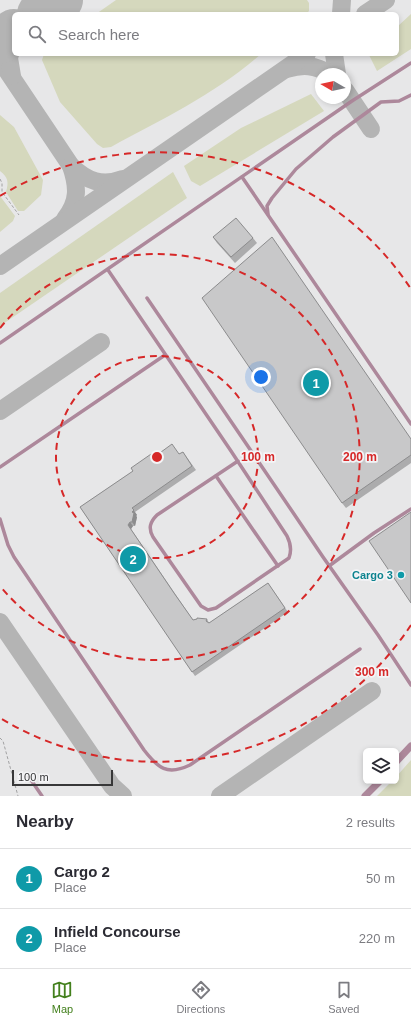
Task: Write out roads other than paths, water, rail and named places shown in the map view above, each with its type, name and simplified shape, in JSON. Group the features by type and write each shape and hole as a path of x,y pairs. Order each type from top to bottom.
{"street":[{"path":"399,759 411,746"},
{"path":"365,796 377,784"}],"lane":[{"path":"0,343 352,101 411,63"},
{"path":"268,216 267,206 272,198 296,169 333,137 381,102 399,101 411,95"},
{"path":"242,177 411,424"},
{"path":"108,270 238,462 290,541 291,552 289,558 216,608 208,610 201,606 153,537 150,528 153,519 238,462"},
{"path":"147,298 411,685"},
{"path":"0,467 165,355"},
{"path":"216,476 278,566"},
{"path":"329,566 374,533 411,509"},
{"path":"0,519 8,545 17,562 144,750 156,765 163,768 177,770 190,765 360,649"},
{"path":"27,774 42,796"}],"place":[{"name":"Cargo 2","path":"316,383"},
{"name":"Infield Concourse","path":"133,559"},
{"name":"Cargo 3","path":"401,575"}]}
